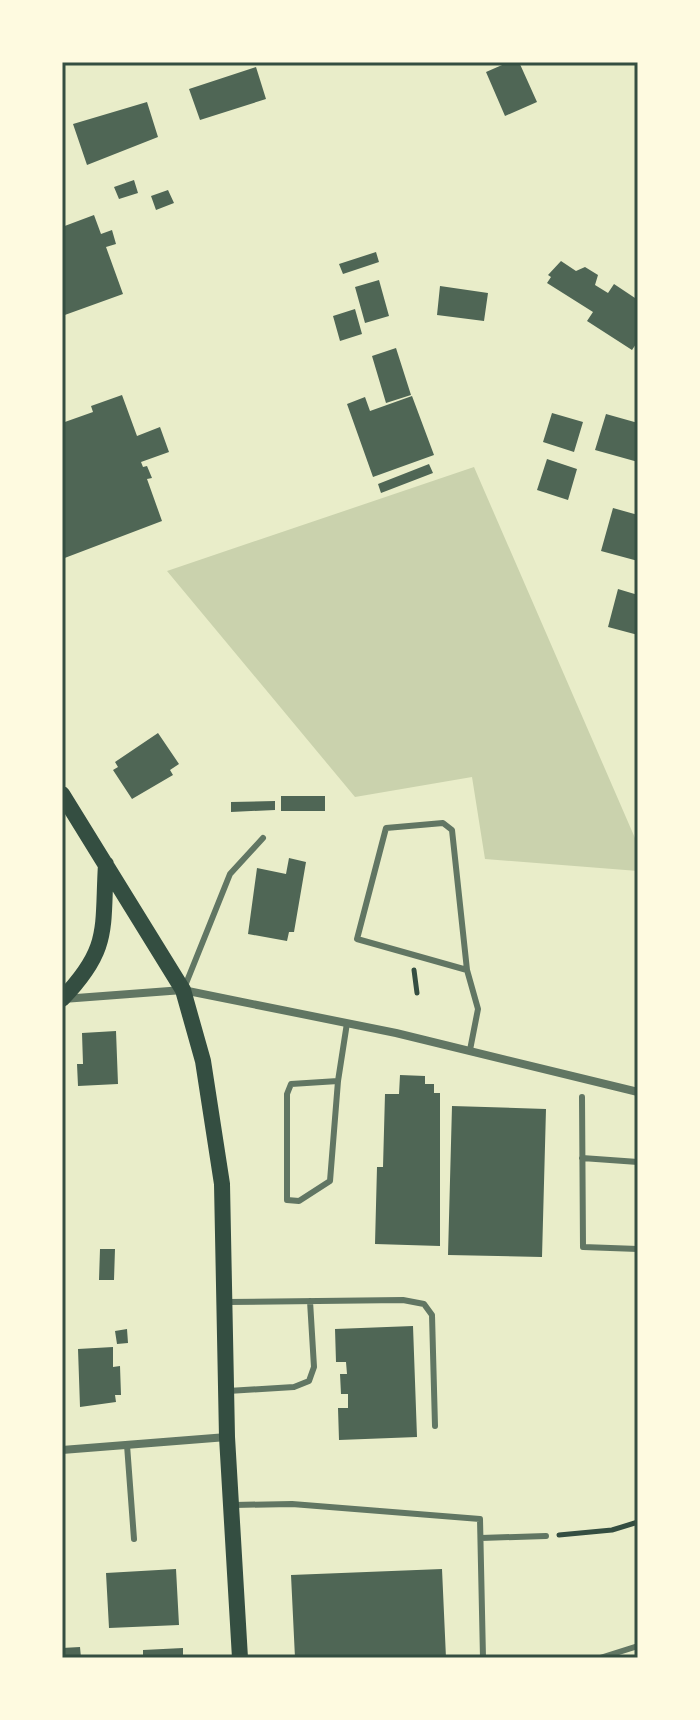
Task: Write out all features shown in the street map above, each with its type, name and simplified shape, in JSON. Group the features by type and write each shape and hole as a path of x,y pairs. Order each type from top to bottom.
{"main road":[{"path":"62,794 183,990 203,1061 215,1129 224,1225 227,1437 240,1658"},
{"path":"62,999 85,974 104,936 106,864"}],"street":[{"path":"62,999 183,990 470,1050 638,1092"},
{"path":"62,1450 227,1437"}],"lane":[{"path":"467,970 413,958 357,939 386,828 443,823 452,830 467,970 478,1009 470,1050"},
{"path":"183,990 230,874 263,838"},
{"path":"338,1081 291,1084 287,1094 287,1200 299,1201 330,1181 338,1081 347,1023"},
{"path":"582,1097 583,1247 638,1249"},
{"path":"582,1158 638,1162"},
{"path":"223,1302 403,1300 424,1304 432,1315 435,1426"},
{"path":"226,1391 294,1387 309,1381 314,1367 310,1301"},
{"path":"127,1445 134,1539"},
{"path":"231,1505 292,1504 480,1519 483,1658"},
{"path":"481,1538 546,1536"},
{"path":"600,1658 638,1646"}],"path":[{"path":"413,958 417,993"},
{"path":"546,1536 612,1530 638,1522"}],"green space":[{"path":"474,467 638,845 638,871 485,859 472,777 355,797 167,571"}],"building":[{"path":"509,62 519,62 537,102 505,116 486,72"},
{"path":"256,67 266,99 200,120 189,89"},
{"path":"147,102 158,137 87,165 73,124"},
{"path":"134,180 138,193 119,199 114,187"},
{"path":"168,190 174,203 156,210 151,196"},
{"path":"94,215 101,234 112,230 116,244 106,247 123,294 62,316 62,227"},
{"path":"376,252 379,262 343,274 339,264"},
{"path":"561,261 576,271 585,267 598,275 595,285 608,293 614,284 638,300 638,341 632,350 587,321 593,312 547,283 551,277 548,275"},
{"path":"379,280 389,316 365,323 355,287"},
{"path":"440,286 488,293 484,321 437,315"},
{"path":"355,309 362,334 340,341 333,316"},
{"path":"396,348 411,395 386,403 372,356"},
{"path":"122,395 137,436 160,427 169,452 141,462 143,467 147,466 152,478 147,479 162,521 62,559 62,423 93,412 91,406"},
{"path":"412,396 434,455 373,477 347,404 365,397 370,411"},
{"path":"552,413 583,422 574,452 543,442"},
{"path":"606,414 638,423 638,462 595,450"},
{"path":"547,459 577,469 568,500 537,490"},
{"path":"429,464 433,473 381,493 378,484"},
{"path":"613,508 638,515 638,561 601,551"},
{"path":"618,589 638,595 638,635 608,627"},
{"path":"158,733 179,764 170,770 173,775 132,799 113,770 118,767 115,762"},
{"path":"281,796 325,796 325,811 281,811"},
{"path":"275,801 275,810 231,812 231,802"},
{"path":"289,858 306,862 294,932 289,932 287,941 248,934 257,868 286,874"},
{"path":"116,1031 118,1084 78,1086 77,1064 83,1064 82,1033"},
{"path":"400,1075 425,1076 425,1084 434,1084 434,1093 440,1093 440,1246 375,1244 377,1167 383,1167 385,1094 399,1094"},
{"path":"452,1106 546,1109 542,1257 448,1255"},
{"path":"100,1249 115,1249 114,1280 99,1280"},
{"path":"413,1326 417,1437 339,1440 338,1408 348,1408 348,1394 341,1394 340,1374 347,1374 346,1362 336,1362 335,1329"},
{"path":"127,1329 128,1343 117,1344 115,1331"},
{"path":"113,1347 113,1367 120,1366 121,1395 115,1395 116,1402 80,1407 78,1349"},
{"path":"176,1569 179,1625 109,1628 106,1573"},
{"path":"442,1569 446,1658 295,1658 291,1575"},
{"path":"80,1647 81,1658 62,1658 62,1648"},
{"path":"183,1648 183,1658 143,1658 143,1650"}]}
